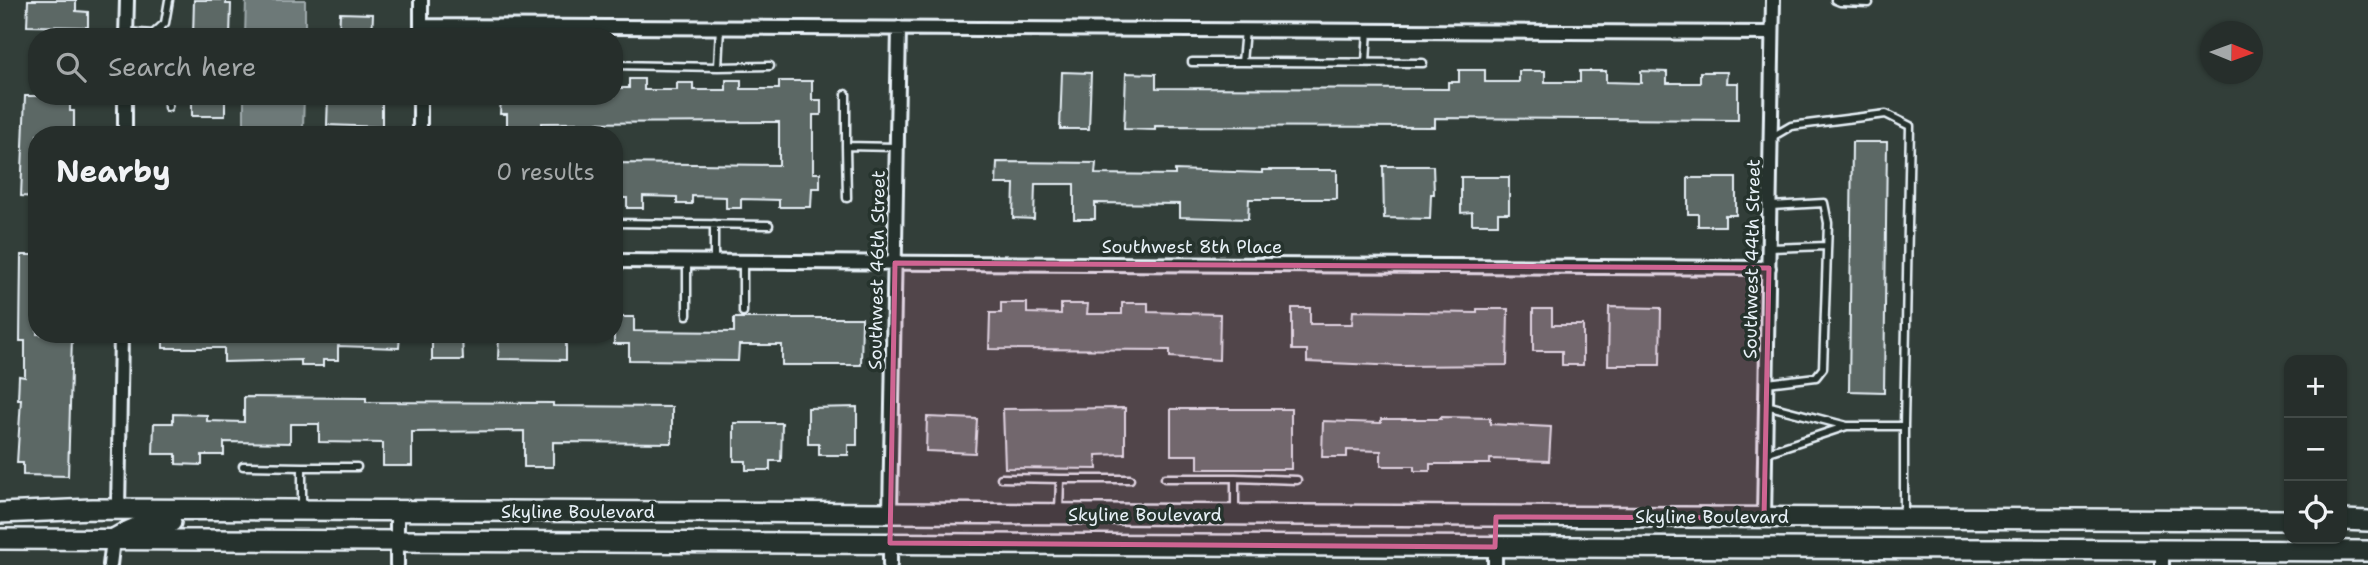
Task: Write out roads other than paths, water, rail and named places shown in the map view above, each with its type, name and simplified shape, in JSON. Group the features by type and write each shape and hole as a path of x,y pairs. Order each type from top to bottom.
{"street":[{"path":"126,28 127,0"},
{"path":"421,0 421,28"},
{"name":"Southwest 44th Street","path":"1764,518 1773,0"},
{"path":"623,31 720,27 1772,33"},
{"name":"Southwest 46th Street","path":"890,513 899,28"},
{"path":"125,105 125,126"},
{"path":"420,105 420,126"},
{"name":"Southwest 8th Place","path":"623,261 1769,268"},
{"path":"0,537 93,530 118,510 121,343"},
{"name":"Skyline Boulevard","path":"0,513 118,510 2284,520"},
{"path":"110,565 113,540 150,522 258,522 302,511"},
{"path":"397,511 397,565"},
{"path":"890,513 890,565"},
{"path":"1495,556 1496,517"},
{"path":"1763,548 1764,518"},
{"path":"2162,558 2163,519"},
{"path":"2347,520 2368,521"},
{"name":"Skyline Boulevard","path":"0,537 113,540 890,543 1495,556 1763,548 2162,558 2368,551"}],"lane":[{"path":"160,28 165,23 169,0"},
{"path":"1835,0 1869,3"},
{"path":"718,67 720,27"},
{"path":"1241,62 1245,30"},
{"path":"1366,62 1368,30"},
{"path":"1192,61 1423,63"},
{"path":"623,65 771,65"},
{"path":"846,94 847,198"},
{"path":"1772,137 1791,126 1886,114 1910,126 1904,518"},
{"path":"846,146 897,147"},
{"path":"1767,383 1816,377 1823,368 1828,223 1824,203 1771,206"},
{"path":"623,223 768,225"},
{"path":"714,225 714,262"},
{"path":"1770,248 1827,246"},
{"path":"687,262 687,315"},
{"path":"743,262 743,312"},
{"path":"1766,405 1847,426 1904,426"},
{"path":"1765,453 1847,426"},
{"path":"243,466 357,467"},
{"path":"302,467 302,511"},
{"path":"1001,478 1130,479"},
{"path":"1166,478 1297,480"},
{"path":"1235,478 1235,515"},
{"path":"1059,514 1060,479"}]}
